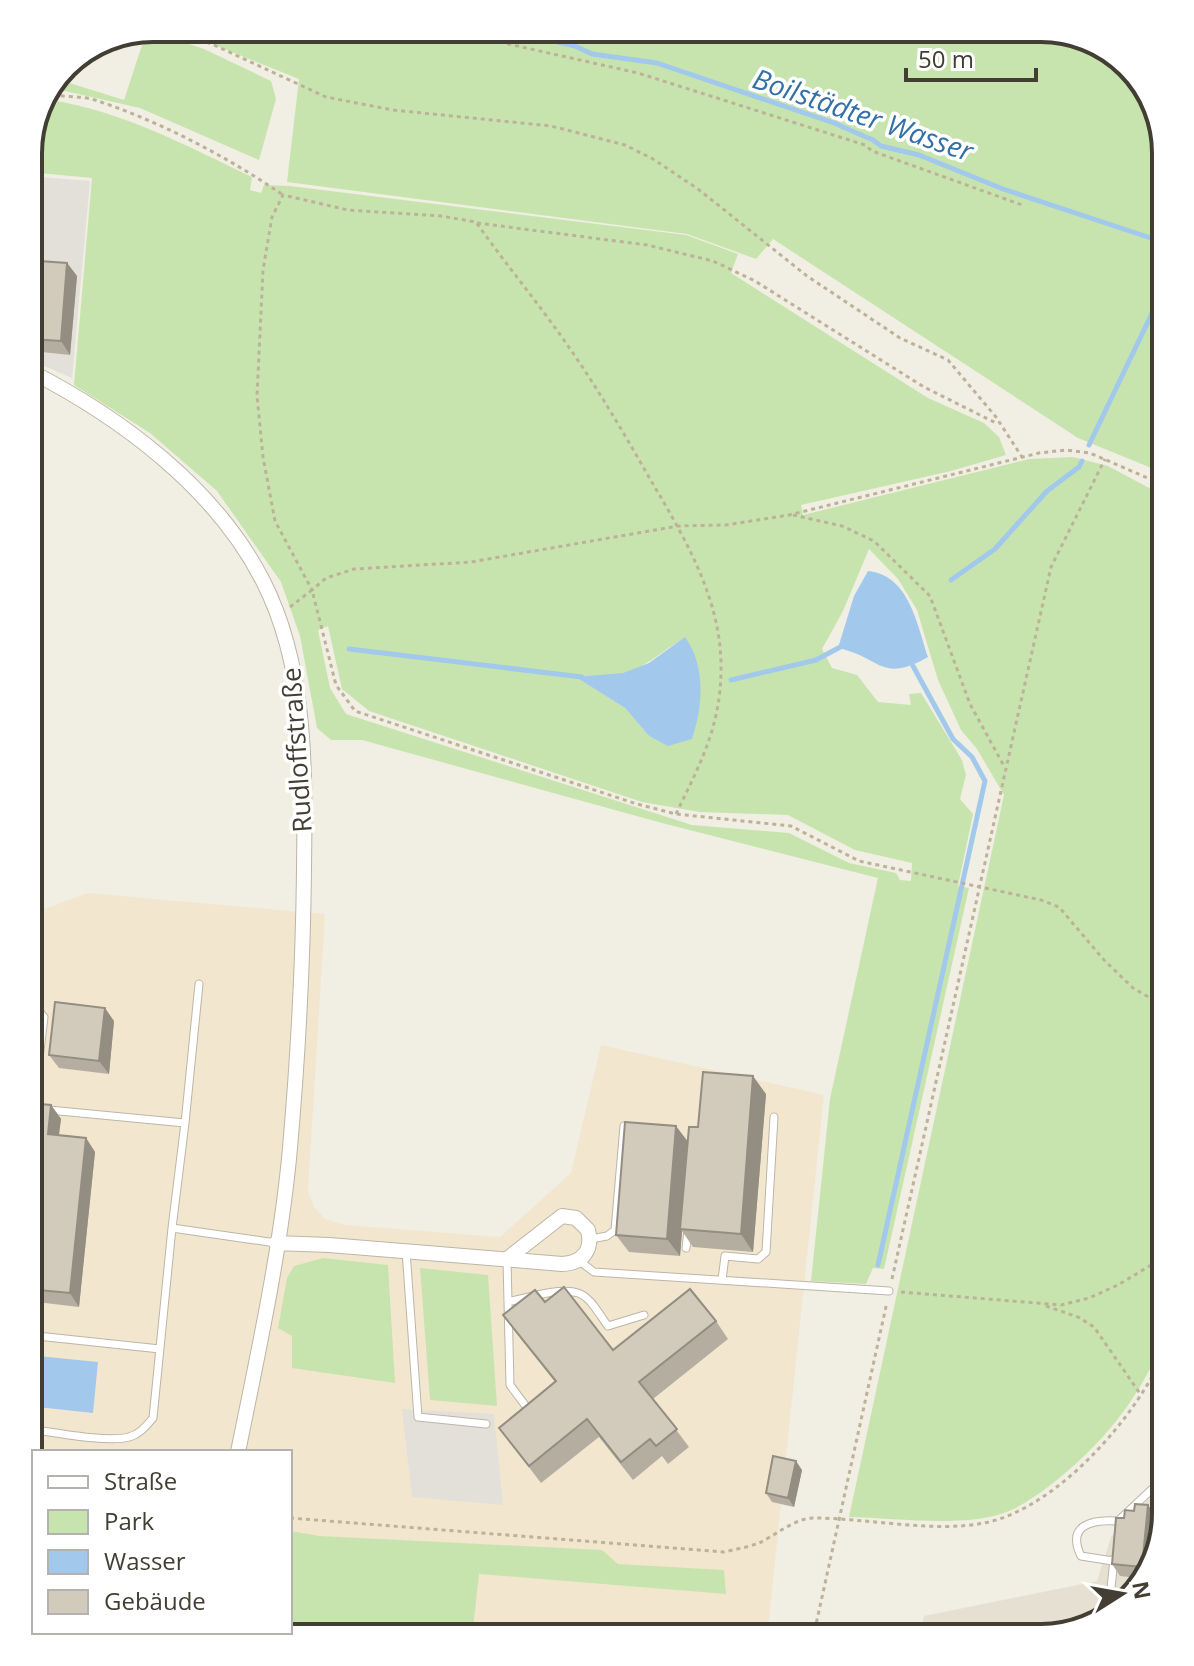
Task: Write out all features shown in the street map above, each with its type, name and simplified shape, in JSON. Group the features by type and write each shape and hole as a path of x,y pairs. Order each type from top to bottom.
{"street":[{"name":"Rudloffstraße","path":"42,378 116,423 149,448 212,506 247,552 278,617 296,678 304,829 302,947 289,1151 276,1243 238,1450"},
{"path":"276,1243 562,1264 578,1260 589,1249 591,1239 583,1222 562,1216 507,1259"}],"lane":[{"path":"42,1431 128,1437 143,1430 153,1418 199,984"},
{"path":"42,1110 185,1123"},
{"path":"722,1280 725,1256 758,1259 766,1252 774,1117"},
{"path":"591,1239 607,1236 615,1230 624,1126 639,1128"},
{"path":"686,1248 689,1219"},
{"path":"172,1228 276,1243"},
{"path":"406,1251 418,1417 486,1424"},
{"path":"507,1259 510,1385 535,1418"},
{"path":"578,1260 594,1272 889,1291"},
{"path":"508,1302 548,1293 577,1292 586,1298 608,1326 644,1315"},
{"path":"42,1336 160,1349"},
{"path":"1116,1534 1118,1521 1152,1489"},
{"path":"1113,1561 1081,1556 1076,1545 1078,1533 1084,1526 1094,1521 1118,1521"},
{"path":"1109,1601 1115,1548"}],"path":[{"path":"206,42 326,97 393,110 551,126 625,145 698,189 807,276 900,338 948,360 1022,457"},
{"path":"500,42 638,73 865,145 872,151 1025,206"},
{"path":"58,96 93,99 171,132 250,172 283,195 348,210 441,216 647,245 722,264 755,281 924,387 1001,426"},
{"path":"283,195 272,217 263,270 257,396 263,457 275,521 312,590 336,685 355,711 637,804 676,814 791,826 859,861 1041,900 1059,907 1123,979 1152,999"},
{"path":"476,222 604,402 696,561 713,613 721,662 719,693 712,738 676,814"},
{"path":"278,617 326,578 354,569 471,562 678,526 726,525 789,515 1022,457 1066,450 1090,453 1152,480"},
{"path":"816,1624 1051,567 1105,459"},
{"path":"789,515 842,526 874,541 930,596 970,704 1006,769"},
{"path":"889,1291 1061,1305 1089,1298 1152,1264"},
{"path":"1042,1305 1078,1317 1094,1327 1141,1396"},
{"path":"292,1518 724,1552 758,1544 811,1518 944,1525 983,1523 1018,1511 1052,1489 1090,1457 1128,1417 1152,1380"}],"shaded area":[{"path":"42,177 90,181 72,378 42,365"},
{"path":"88,893 325,914 308,1191 314,1207 325,1219 346,1225 500,1237 571,1173 601,1045 824,1095 768,1624 292,1624 292,1450 42,1450 42,910"},
{"path":"402,1409 494,1414 503,1505 412,1497"},
{"path":"1152,1496 1148,1542 1137,1568 1109,1601 1083,1616 1041,1624 923,1624 924,1616 1097,1581 1111,1537"}],"green space":[{"path":"153,42 183,42 204,49 271,81 276,99 259,160 140,108 62,90 68,83 124,100 143,43"},
{"path":"207,42 1048,42 1090,53 1129,85 1144,111 1151,139 1152,468 1078,438 773,239 756,259 687,234 287,182 299,79"},
{"path":"55,101 103,112 179,142 252,177 250,190 261,193 264,185 290,186 686,235 738,254 731,273 928,398 984,423 999,437 1006,455 951,471 801,505 803,515 1029,459 1073,457 1108,466 1152,490 1152,1364 1132,1400 1103,1437 1048,1487 1014,1509 985,1518 926,1521 849,1517 1004,795 977,749 961,730 938,680 917,610 898,579 869,549 843,611 822,649 832,668 857,675 878,702 911,705 909,694 921,693 962,760 966,775 960,799 973,814 958,886 969,888 884,1269 873,1268 866,1284 811,1281 830,1099 878,878 662,823 362,740 331,740 317,728 300,636 281,582 217,491 150,433 74,385 92,178 42,173 44,131","holes":["328,626 342,689 369,711 642,802 700,812 788,815 855,850 912,863 911,881 900,880 896,873 849,863 789,833 692,825 346,714 330,688 318,630","686,638 668,745 649,736 625,708 577,677 632,670"]},
{"path":"323,1258 388,1265 395,1383 292,1368 292,1336 278,1328 287,1278 294,1266"},
{"path":"420,1268 488,1275 497,1406 430,1400"},
{"path":"292,1531 320,1536 602,1550 618,1564 724,1570 726,1594 479,1574 474,1624 292,1624"}],"water":[{"path":"868,571 882,574 902,591 915,616 928,657 912,665 890,668 838,648 854,596"},
{"path":"685,637 696,661 700,686 692,739 668,746 649,736 625,708 576,677 623,673 649,663"},
{"path":"42,1356 98,1362 93,1413 42,1408"}],"building":[{"path":"42,261 67,263 61,341 42,340"},
{"path":"55,1002 105,1008 99,1061 49,1055"},
{"path":"703,1072 753,1076 741,1234 680,1229 689,1127 698,1127"},
{"path":"42,1104 51,1105 48,1134 86,1138 70,1293 42,1290"},
{"path":"625,1122 676,1126 667,1239 616,1235"},
{"path":"564,1287 613,1350 690,1289 716,1321 639,1382 677,1429 656,1446 650,1439 621,1462 587,1419 529,1466 499,1428 556,1381 503,1315 535,1290 545,1302"},
{"path":"773,1456 796,1461 788,1498 766,1493"},
{"path":"1135,1504 1148,1505 1143,1557 1138,1567 1112,1564 1116,1518 1124,1518 1125,1510 1134,1511"}],"waterway":[{"name":"Boilstädter Wasser","path":"558,42 592,54 657,63 834,123 881,146 919,155 1003,189 1152,238"},
{"path":"1089,445 1152,313"},
{"path":"951,580 995,549 1047,491 1079,467 1082,461"},
{"path":"731,680 816,660 844,645"},
{"path":"349,649 582,677"},
{"path":"878,1265 985,781 972,757 953,739 913,666"}]}
